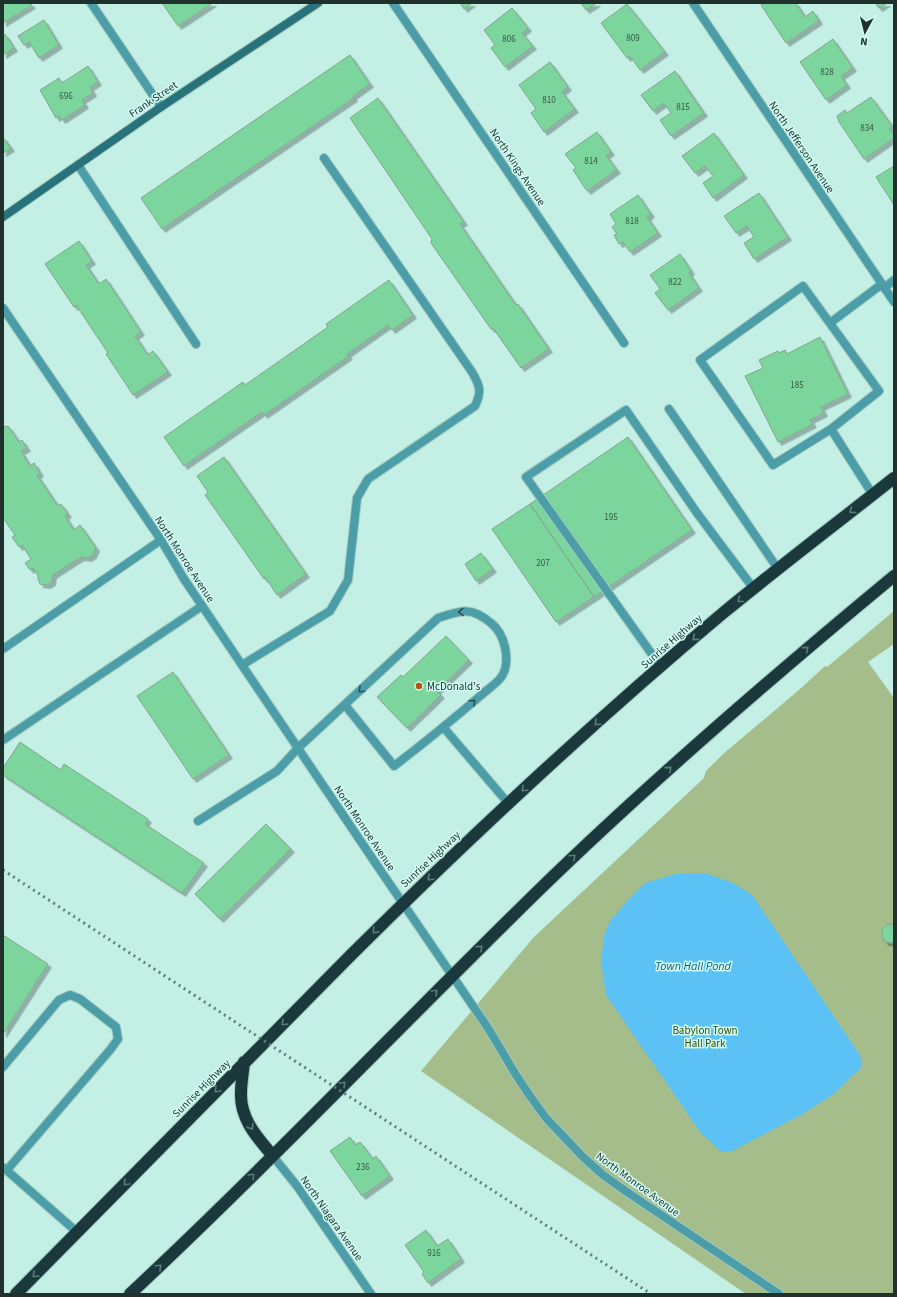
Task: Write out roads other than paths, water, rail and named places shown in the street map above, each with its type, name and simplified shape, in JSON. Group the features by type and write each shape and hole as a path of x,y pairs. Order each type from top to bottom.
{"highway":[{"name":"Sunrise Highway","path":"16,1294 403,903 508,803 661,667 778,569 894,478"},
{"path":"130,1294 206,1223 452,975 544,885 655,781 782,670 894,576"},
{"path":"244,1062 241,1093 243,1111 253,1131 272,1155"}],"street":[{"path":"91,3 161,107"},
{"name":"Frank Street","path":"3,217 161,107 318,3"},
{"name":"North Kings Avenue","path":"393,3 624,343"},
{"name":"North Jefferson Avenue","path":"692,3 894,302"},
{"path":"242,665 330,611 348,580 357,498 368,479 475,406 480,395 479,384 472,372 324,158"},
{"path":"78,165 196,344"},
{"path":"830,323 894,280"},
{"path":"804,286 879,391 831,429 773,465 700,360 804,286"},
{"name":"North Monroe Avenue","path":"3,308 160,540 202,606 488,1028 516,1075 546,1118 583,1157 603,1175 779,1294"},
{"path":"669,409 778,569"},
{"path":"661,667 526,477 626,410 697,513 754,589"},
{"path":"831,429 873,495"},
{"path":"3,648 160,540"},
{"path":"3,740 202,606"},
{"path":"198,821 277,772 298,748 438,618 461,610 480,614 494,625 504,641 506,661 502,676 444,728 394,766 345,705"},
{"path":"444,728 508,803"},
{"path":"3,1067 59,1000 70,995 80,999 116,1027 118,1039 110,1050 5,1169 77,1232"},
{"name":"North Niagara Avenue","path":"272,1155 297,1186 371,1294"}],"water":[{"name":"Town Hall Pond","path":"705,873 733,883 752,895 860,1055 862,1067 831,1096 801,1115 732,1151 721,1152 700,1132 606,995 601,962 604,936 610,921 645,883 675,874"}],"railway":[{"path":"3,870 651,1294"}],"place":[{"name":"McDonald's","path":"419,686"}],"park label":[{"name":"Babylon Town Hall Park","path":"705,1036"}]}
